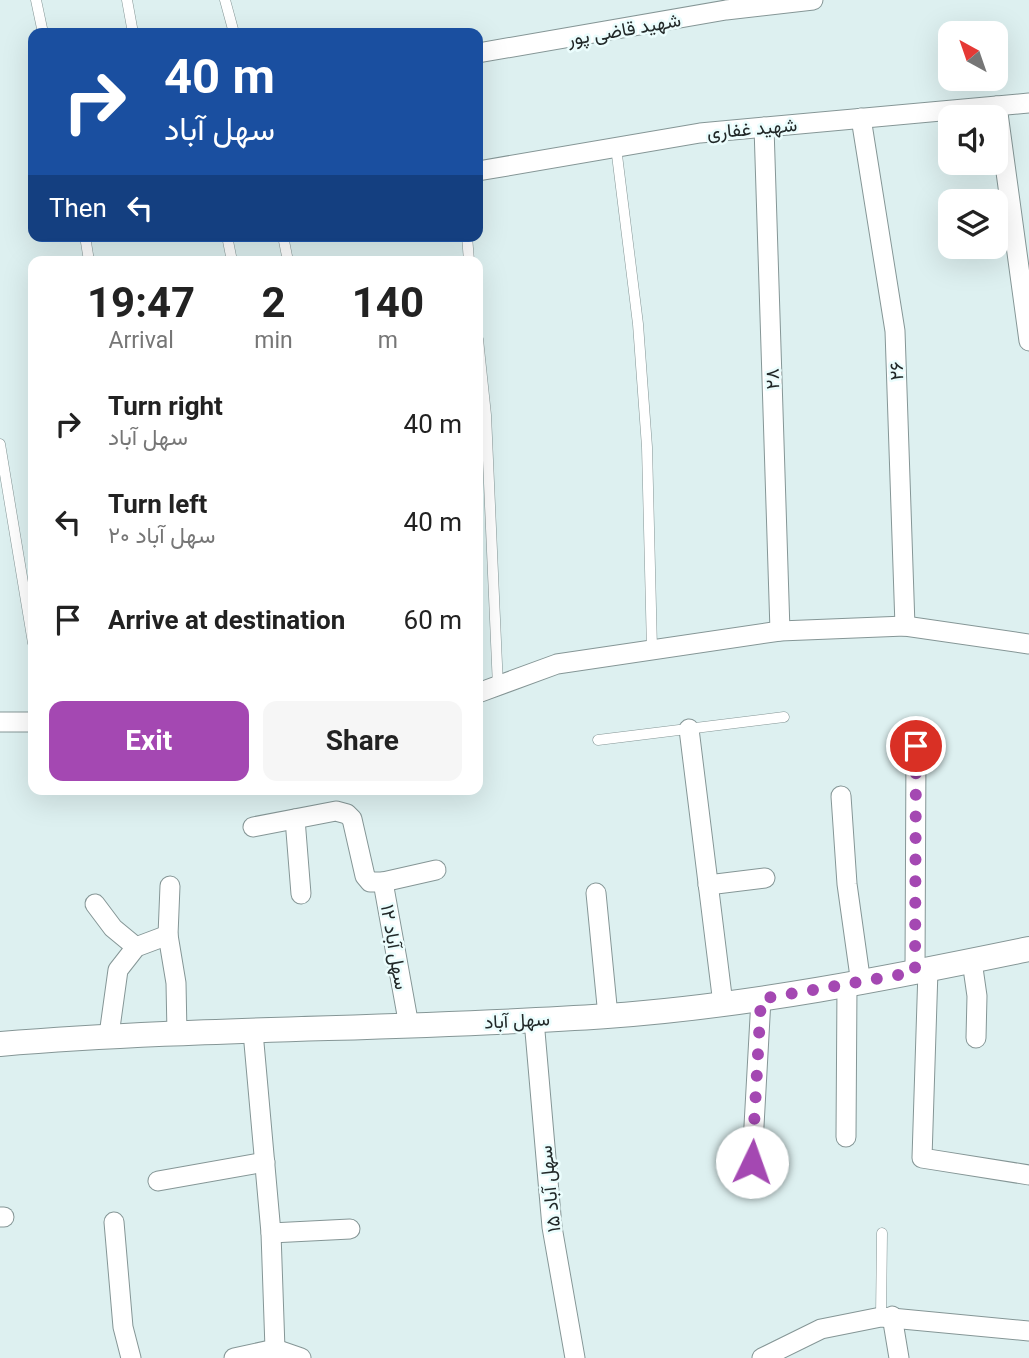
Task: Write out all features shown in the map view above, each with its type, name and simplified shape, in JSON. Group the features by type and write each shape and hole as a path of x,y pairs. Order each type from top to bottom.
{"street":[{"name":"شهید قاضی پور","path":"483,53 726,10 813,0"},
{"name":"شهید غفاری","path":"1008,105 1029,103"},
{"name":"شهید غفاری","path":"483,170 700,133 938,111"},
{"name":"۲۶","path":"861,118 895,331 905,626"},
{"name":"۲۸","path":"764,127 780,631"},
{"path":"1007,175 1029,341"},
{"path":"483,692 557,664 780,631 905,626 1029,644"},
{"path":"0,722 28,722"},
{"path":"689,729 723,1004"},
{"path":"916,746 922,1158 1029,1175"},
{"path":"841,796 854,985 846,1137"},
{"name":"سهل آباد ۱۲","path":"253,828 337,811 352,819 365,876 370,882 383,882 409,1026"},
{"path":"295,819 301,894"},
{"path":"383,882 436,870"},
{"path":"708,884 765,878"},
{"path":"170,886 168,935 176,983 177,1033"},
{"path":"596,893 608,1016"},
{"path":"95,904 113,928 136,947"},
{"path":"109,1035 118,970 136,947 168,935"},
{"name":"سهل آباد","path":"0,1044 109,1035 253,1032 608,1016 723,1004 854,985 1029,949"},
{"path":"972,961 977,996 976,1038"},
{"path":"752,1162 761,999"},
{"name":"سهل آباد ۱۵","path":"534,1020 552,1227 575,1358"},
{"path":"253,1032 271,1233 275,1349"},
{"path":"158,1181 265,1162"},
{"path":"114,1222 123,1327 131,1358"},
{"path":"271,1233 351,1229"},
{"path":"887,1317 899,1358"},
{"path":"762,1358 821,1329 887,1317 1029,1331"},
{"path":"234,1358 275,1349 301,1358"}],"lane":[{"path":"36,0 42,28"},
{"path":"127,0 132,28"},
{"path":"225,0 233,28"},
{"path":"616,147 638,324 647,447 652,649"},
{"path":"483,386 498,687"},
{"path":"0,444 28,613"},
{"path":"598,740 784,717"},
{"path":"883,1233 887,1317"}],"route":[{"path":"752,1162 761,999 861,984 915,972 916,746"}]}
